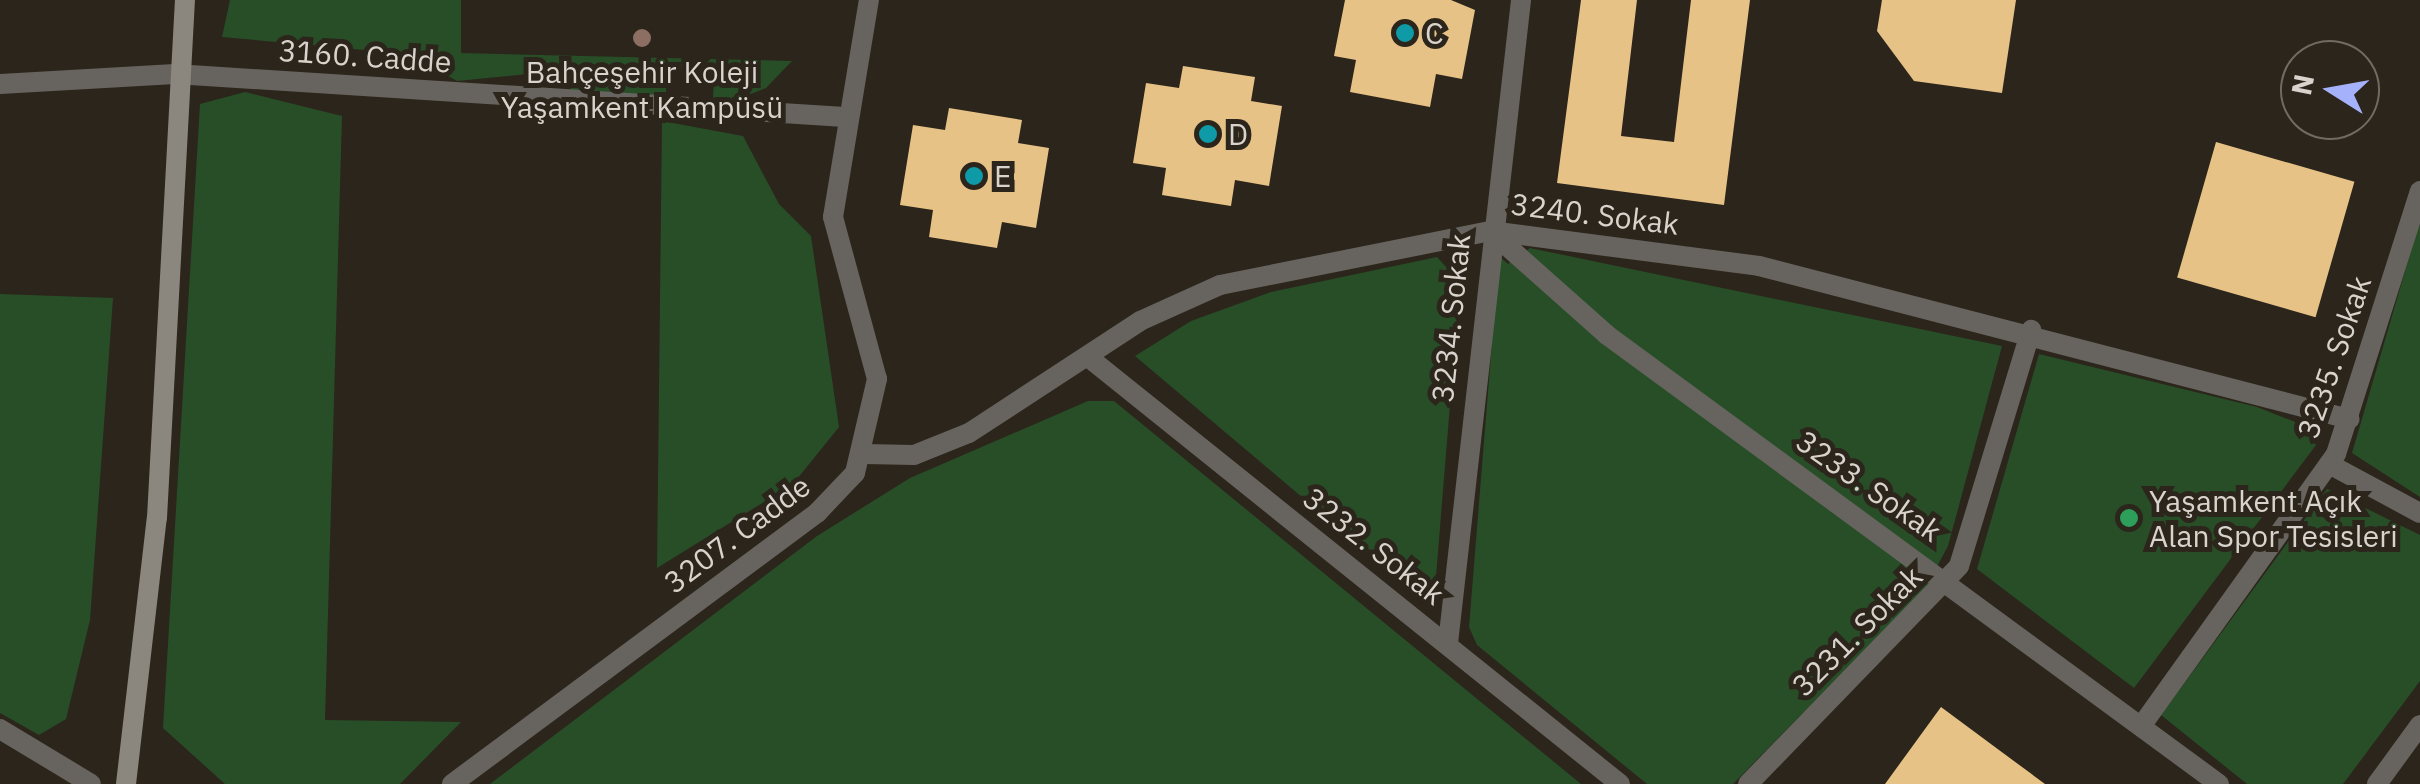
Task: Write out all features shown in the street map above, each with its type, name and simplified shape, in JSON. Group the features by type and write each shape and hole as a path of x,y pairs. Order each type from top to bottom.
{"street":[{"path":"126,784 158,500 175,74 184,0"},
{"name":"3207. Cadde","path":"452,784 818,513 864,454 878,379 836,244 845,118 868,0"},
{"name":"3234. Sokak","path":"1448,644 1490,230 1521,0"},
{"name":"3160. Cadde","path":"0,84 175,74 845,118"},
{"name":"3235. Sokak","path":"2142,726 2329,464 2349,419 2420,192"},
{"name":"3240. Sokak","path":"864,454 939,446 1088,357 1220,285 1490,230 1759,266 2030,330 2349,419"},
{"name":"3233. Sokak","path":"1490,230 1607,336 1950,580 2218,784"},
{"name":"3231. Sokak","path":"1748,784 1950,580 2030,330"},
{"name":"3232. Sokak","path":"1088,357 1620,784"},
{"path":"2329,464 2420,513"},
{"path":"2377,784 2420,725"},
{"path":"0,729 91,784"}],"green space":[{"path":"230,0 461,0 461,53 792,61 766,88 735,100 713,100 714,71 666,69 666,97 571,91 569,70 457,81 409,54 222,37"},
{"path":"245,92 342,116 325,720 461,722 400,784 225,784 163,728 200,104"},
{"path":"662,121 743,136 779,204 811,236 839,427 793,484 657,568"},
{"path":"2420,220 2420,497 2352,453"},
{"path":"1530,248 2002,346 1948,546 1925,589 1733,784 1647,784 1477,645 1469,627 1499,256 1508,264"},
{"path":"1437,257 1460,282 1434,601 1426,602 1135,356 1191,321 1271,292"},
{"path":"0,294 113,298 90,620 66,719 39,735 0,713"},
{"name":"Yaşamkent Açık Alan Spor Tesisleri","path":"2039,354 2257,407 2303,425 2316,445 2134,688 1977,569"},
{"path":"1088,401 1114,401 1581,784 490,784 817,536 910,478"},
{"name":"Yaşamkent Açık Alan Spor Tesisleri","path":"2327,489 2420,535 2420,681 2343,784 2247,784 2161,715"}],"building":[{"name":"C","path":"1345,0 1451,0 1475,10 1462,79 1436,74 1430,107 1350,92 1356,60 1334,56"},
{"path":"1581,0 1637,0 1621,136 1674,142 1691,0 1750,0 1724,205 1557,183"},
{"path":"1882,0 2016,0 2002,93 1914,81 1877,31"},
{"name":"D","path":"1183,66 1255,77 1251,101 1282,106 1269,186 1235,180 1231,206 1162,195 1166,168 1133,163 1146,83 1179,88"},
{"name":"E","path":"949,108 1022,120 1018,143 1049,148 1036,228 1002,222 997,248 929,237 933,210 900,205 913,125 945,130"},
{"path":"2216,142 2354,182 2316,317 2177,278"},
{"path":"1941,707 1999,750 2045,784 1885,784"}],"place":[{"name":"C","path":"1405,33"},
{"name":"Bahçeşehir Koleji Yaşamkent Kampüsü","path":"642,38"},
{"name":"D","path":"1208,134"},
{"name":"E","path":"974,176"},
{"name":"Yaşamkent Açık Alan Spor Tesisleri","path":"2129,518"}]}
